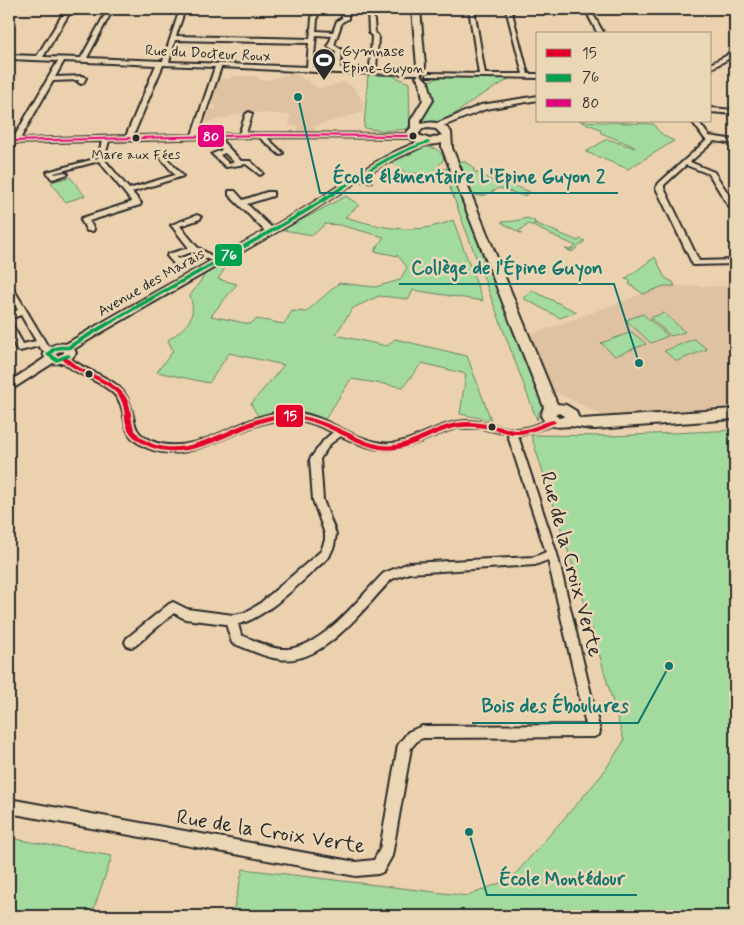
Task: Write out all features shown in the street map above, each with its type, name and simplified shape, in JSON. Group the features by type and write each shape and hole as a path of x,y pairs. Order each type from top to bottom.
{"main road":[{"path":"415,131 428,100 416,9"},
{"path":"415,131 440,133"},
{"path":"415,131 431,142 440,133"},
{"path":"440,133 553,415 562,424 570,420 582,424 595,424 735,414"}],"street":[{"path":"39,58 69,9"},
{"path":"83,60 110,9"},
{"path":"129,138 162,64 182,9"},
{"path":"310,70 315,9"},
{"path":"337,71 339,50 332,46 340,21 345,19 346,9"},
{"path":"372,9 372,34 375,36 374,72"},
{"path":"471,9 482,76"},
{"path":"509,9 526,76"},
{"path":"588,9 600,32"},
{"path":"729,9 735,12"},
{"path":"313,33 335,34"},
{"path":"172,38 312,41"},
{"path":"712,65 728,57 735,49"},
{"name":"Rue du Docteur Roux","path":"9,57 337,71 536,76"},
{"path":"12,141 62,59"},
{"path":"194,137 218,66"},
{"path":"51,79 83,78 82,82"},
{"path":"440,133 450,120 472,110 497,103 536,98"},
{"path":"712,110 735,112"},
{"path":"242,136 249,114"},
{"path":"696,122 707,138 735,142"},
{"path":"12,141 262,135 392,136 415,131"},
{"name":"Avenue des Marais","path":"405,152 415,131"},
{"path":"262,135 280,153"},
{"path":"215,136 214,138 239,163"},
{"path":"90,229 85,220 137,203 100,157 106,139"},
{"path":"711,140 660,186 696,263 735,262"},
{"name":"Avenue des Marais","path":"9,387 59,347 66,353 127,311 363,179 383,161 431,142"},
{"path":"226,150 215,154 228,166 248,162 260,173"},
{"path":"128,191 180,176 163,157"},
{"path":"65,174 53,177 50,172 102,159"},
{"path":"686,162 712,173 732,205 735,206"},
{"path":"232,193 270,232"},
{"path":"242,203 270,194"},
{"path":"197,217 175,225 194,248 216,261"},
{"path":"194,248 171,256 177,262 203,254"},
{"path":"9,288 28,322 51,355"},
{"path":"9,316 22,312"},
{"path":"9,326 20,348 41,342"},
{"path":"66,353 119,393 126,406 129,426 135,436 154,446 187,448 273,417 298,415 361,442 388,447 405,444 457,425 482,425 515,432 553,415"},
{"path":"131,642 173,607 185,614 233,620 246,618 262,608 323,555 329,547 330,529 319,507 315,459 327,442 340,432"},
{"name":"Rue de la Croix Verte","path":"9,806 356,869 378,866 387,851 405,745 413,736 422,732 594,731 552,554 513,436 515,432"},
{"path":"233,620 232,624 236,639 281,654 298,653 325,639 390,575 409,568 535,561 552,554"}],"shaded area":[{"path":"295,73 319,89 344,82 353,87 363,102 363,112 315,126 315,132 297,132 298,126 289,125 291,115 246,112 205,123 210,109 216,109 216,105 211,105 219,79 230,79 232,76 256,76 262,81"},
{"path":"664,286 735,286 735,406 604,416 553,391 531,335"}],"green space":[{"path":"368,74 391,75 409,83 410,124 407,129 384,131 364,128"},
{"path":"440,77 509,79 449,117 434,123 427,123 422,118 434,99 429,81"},
{"path":"582,122 654,124 660,132 674,141 628,169 586,152 607,139 635,148 601,133 600,129"},
{"path":"420,147 435,148 442,155 444,159 436,169 438,174 406,173 390,161"},
{"path":"459,161 463,161 473,167 474,171 497,183 497,179 530,192 524,196 499,188 482,196 472,194"},
{"path":"452,168 544,405 539,412 537,420 443,169"},
{"path":"70,177 85,196 65,202 51,182"},
{"path":"346,196 359,205 345,217 386,227 399,229 425,228 453,220 483,301 413,290 409,299 379,296 353,308 335,335 387,346 395,339 467,356 491,420 460,414 466,374 422,363 403,387 351,379 322,424 298,415 261,421 251,404 284,365 229,353 209,383 157,372 173,351 168,340 185,327 191,317 192,304 190,296 206,273 231,259 218,279 237,284 211,316 250,324 257,319 284,324 292,311 306,312 339,283 375,287 400,280 407,267 398,256 374,251 384,237 340,225 325,224 313,235 283,230"},
{"path":"527,218 535,221 533,226 529,224 519,231 522,234 501,222 515,221"},
{"path":"535,223 578,241 581,239 585,241 572,252 565,249 571,250 576,246 535,227"},
{"path":"655,257 665,278 673,282 675,286 664,286 643,294 629,284 631,281 625,279"},
{"path":"533,290 577,312 560,318 523,298"},
{"path":"664,313 685,332 671,336 650,318"},
{"path":"643,314 668,336 651,343 626,320"},
{"path":"632,332 646,344 615,356 601,343"},
{"path":"694,339 707,349 677,361 664,351"},
{"path":"735,430 735,916 232,916 243,869 468,896 512,878 601,776 624,741 585,604 531,435 612,436"},
{"path":"9,838 112,856 93,911 115,916 9,916"}],"transit line":[{"name":"80","path":"9,141 262,135 413,136"},
{"name":"76","path":"68,356 56,360 49,355 52,350 57,348 68,348 154,296 301,214 379,163 412,147 428,142"},
{"name":"15","path":"64,358 77,368 108,384 121,395 127,410 130,429 134,435 153,446 167,449 197,445 259,421 288,415 315,421 354,438 381,447 400,446 447,427 457,425 480,425 522,432 553,422"}],"place":[{"name":"Gymnase Epine-Guyon","path":"324,81"},
{"name":"École élémentaire L'Epine Guyon 2","path":"298,97"},
{"name":"Mare aux Fées","path":"136,138"},
{"name":"Collège de l'Épine Guyon","path":"639,363"},
{"name":"Bois des Éboulures","path":"669,666"},
{"name":"École Montédour","path":"469,832"}]}
